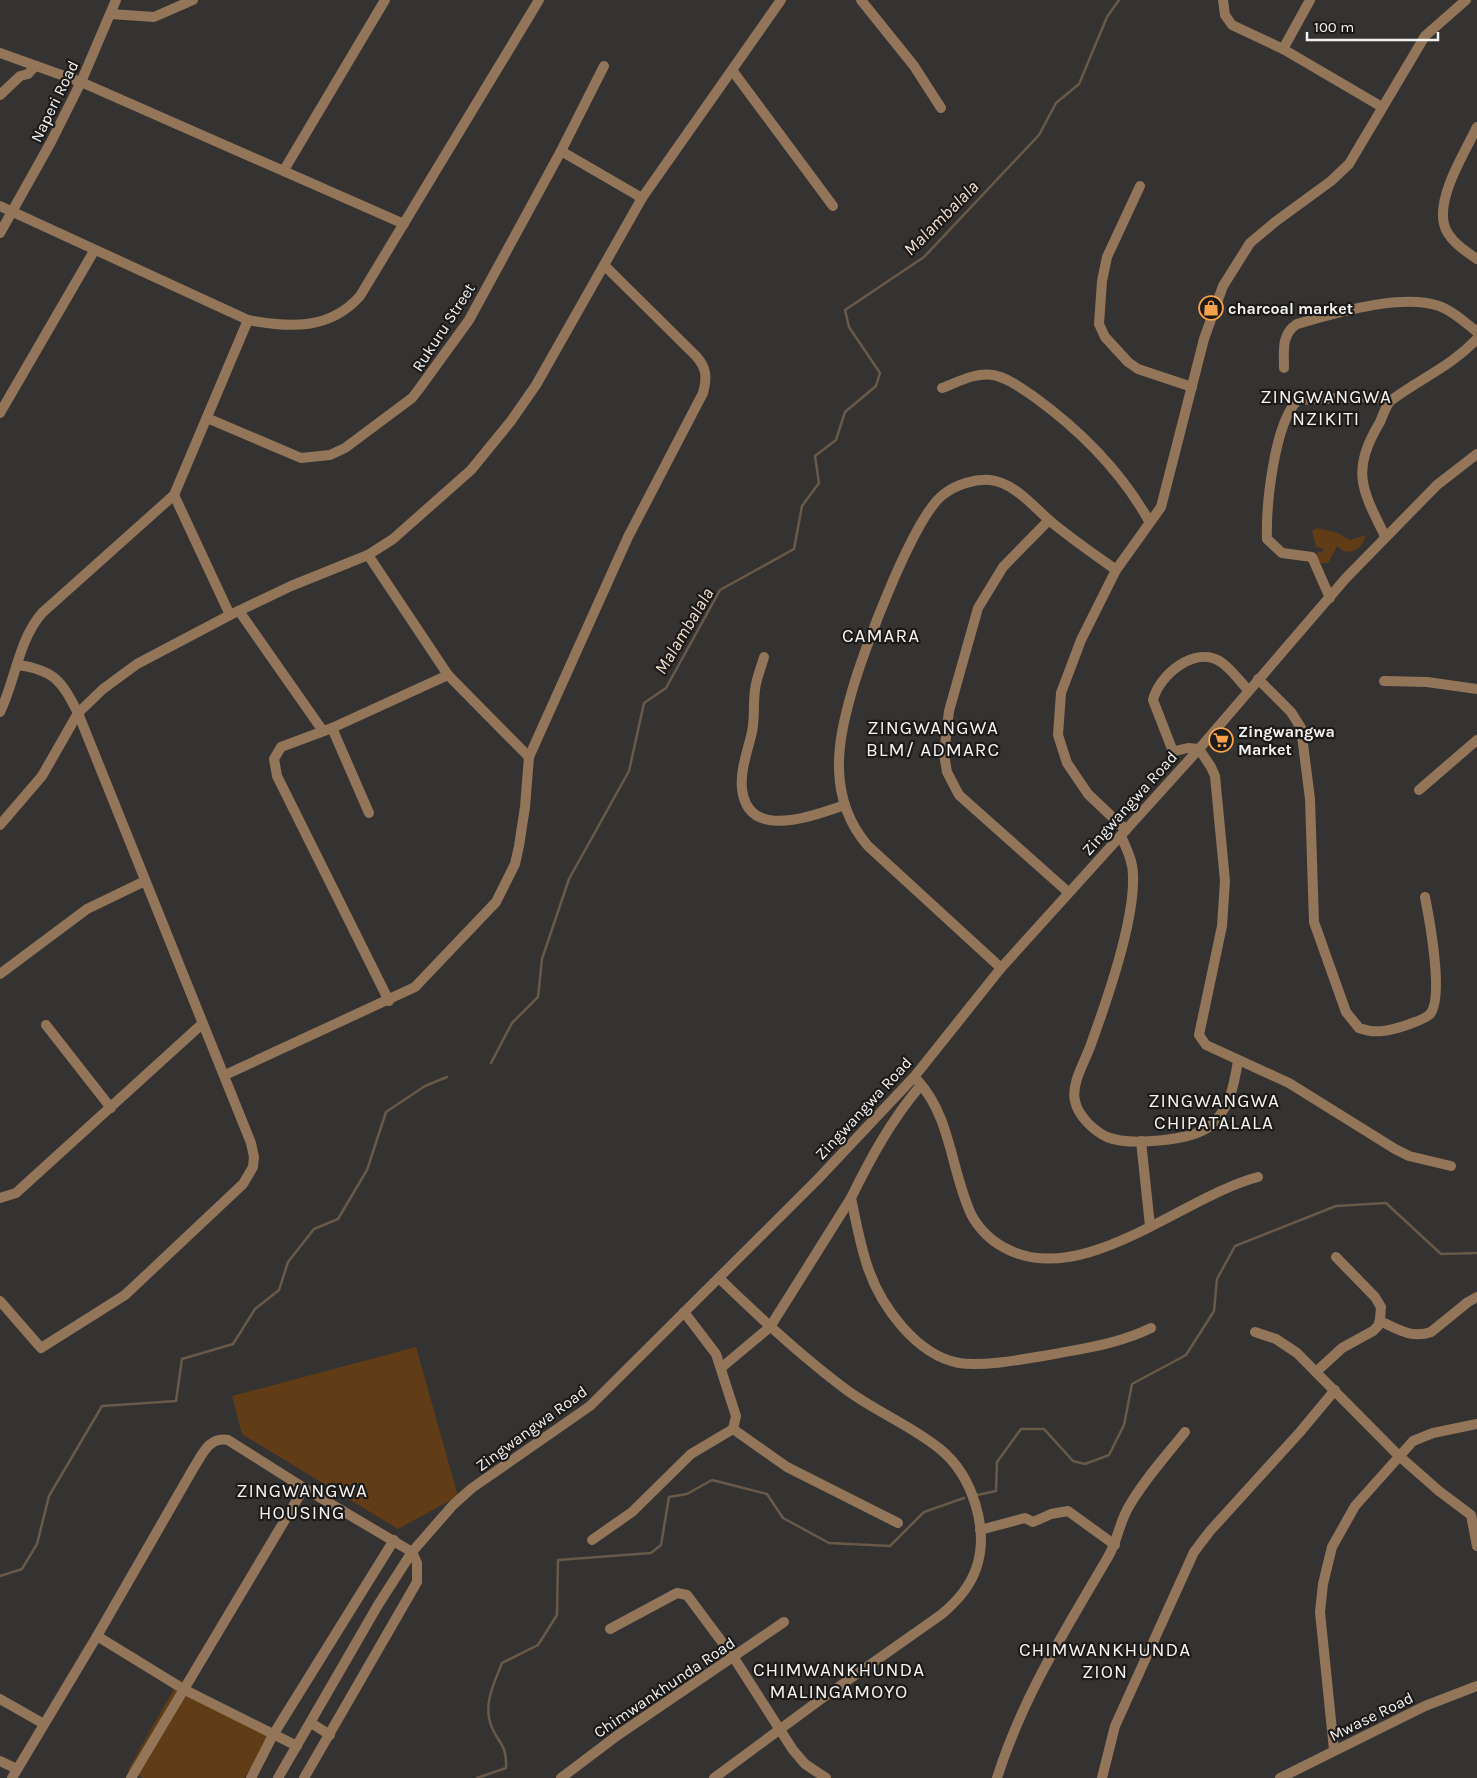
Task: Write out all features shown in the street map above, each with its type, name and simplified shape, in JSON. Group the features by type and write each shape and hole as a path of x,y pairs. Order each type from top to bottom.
{"street":[{"name":"Naperi Road","path":"0,233 13,213 81,82 116,0"},
{"path":"111,14 154,17 193,0"},
{"path":"284,170 385,0"},
{"path":"0,206 94,251 248,320 280,326 303,326 328,319 348,310 360,296 539,0"},
{"path":"0,825 42,776 78,714 103,689 137,664 235,613 309,578 368,555 393,539 456,484 485,454 536,384 605,266 642,198 781,0"},
{"path":"861,0 914,66 941,108"},
{"path":"1223,0 1225,15 1232,25 1283,49 1382,107"},
{"path":"1283,49 1310,0"},
{"path":"1238,1061 1229,1101 1211,1124 1202,1131 1186,1136 1141,1141 1119,1140 1101,1133 1085,1120 1077,1108 1074,1097 1076,1084 1124,938 1133,875 1123,833 1076,779 1067,763 1058,735 1058,713 1066,676 1116,570 1160,506 1214,308 1223,286 1250,243 1331,181 1349,164 1425,36 1466,0"},
{"path":"0,52 81,82 404,224"},
{"path":"0,95 20,76 28,74 36,66"},
{"name":"Rukuru Street","path":"207,418 301,458 330,455 345,448 412,398 459,336 561,151 604,66"},
{"path":"732,70 833,206"},
{"path":"1477,127 1447,192 1443,216 1444,226 1451,238 1477,260"},
{"path":"561,151 642,198"},
{"path":"1140,186 1107,257 1102,280 1099,324 1105,337 1128,362 1138,369 1192,387"},
{"path":"0,414 94,251"},
{"path":"225,1075 415,988 496,902 506,885 520,846 526,807 529,756 628,537 703,393 706,382 706,373 696,356 605,266"},
{"path":"1284,368 1285,337 1289,329 1302,323 1356,310 1399,302 1421,302 1441,307 1477,332"},
{"path":"0,712 18,665 23,642 30,626 42,613 174,495 248,320"},
{"path":"1385,536 1369,503 1362,472 1363,456 1367,442 1391,400 1456,360 1477,339"},
{"path":"942,388 978,375 1003,378 1020,387 1090,443 1137,499 1150,521"},
{"path":"1330,598 1312,557 1282,553 1267,539 1272,469 1280,440 1290,413 1298,400 1340,397 1391,400"},
{"name":"Zingwangwa Road","path":"278,1778 378,1605 412,1552 462,1496 590,1406 918,1081 1000,968 1199,749 1248,690 1385,536 1437,484 1477,454"},
{"path":"1000,968 868,846 853,826 841,789 839,752 852,692 894,579 917,530 931,506 944,494 962,484 992,480 1003,484 1033,504 1048,520 1116,570"},
{"path":"174,495 235,613 328,729 369,813"},
{"path":"1048,520 1003,566 978,608 949,711 944,754 947,772 959,795 1068,892"},
{"path":"368,555 448,675 529,756"},
{"path":"764,657 754,691 754,722 743,773 743,793 750,810 764,819 781,821 807,818 845,806"},
{"path":"1248,690 1222,662 1197,657 1179,665 1163,681 1152,700 1172,749 1175,751 1183,748 1199,749 1215,776 1225,881 1222,926 1198,1030 1201,1039 1206,1045 1289,1083 1402,1152 1451,1166"},
{"path":"0,1301 41,1348 125,1295 244,1184 251,1174 254,1157 251,1143 225,1075 202,1024 78,714 64,686 55,676 44,671 18,665"},
{"path":"389,1001 274,767 276,752 281,747 328,729 448,675"},
{"path":"1258,679 1291,712 1301,728 1308,769 1314,922 1346,1012 1359,1028 1379,1032 1391,1030 1421,1019 1432,1010 1435,990 1434,952 1425,897"},
{"path":"1384,682 1427,682 1477,689"},
{"path":"1418,790 1477,740"},
{"path":"0,974 87,909 145,881"},
{"path":"0,1198 16,1193 202,1024"},
{"path":"46,1025 111,1108"},
{"path":"722,1368 770,1327 851,1198 876,1146 905,1104 918,1081 937,1109 972,1215 982,1231 998,1245 1026,1257 1054,1260 1072,1257 1150,1226 1237,1183 1258,1177"},
{"path":"1141,1141 1150,1226"},
{"path":"851,1198 863,1254 879,1294 916,1340 935,1353 958,1363 978,1364 1022,1359 1111,1344 1151,1328"},
{"path":"1316,1372 1342,1348 1373,1331 1380,1321 1381,1308 1375,1297 1336,1257"},
{"path":"714,1778 779,1729 942,1614 960,1598 976,1569 980,1549 980,1530 972,1494 952,1460 939,1448 873,1409 845,1389 770,1327 719,1278"},
{"path":"1380,1321 1410,1334 1424,1335 1431,1332 1477,1297"},
{"path":"592,1540 632,1512 674,1468 691,1454 733,1429 736,1416 722,1368 711,1344 684,1312"},
{"path":"1254,1332 1285,1343 1335,1390 1398,1455 1438,1491 1474,1515 1477,1546"},
{"path":"1102,1778 1115,1726 1194,1552 1210,1530 1300,1432 1335,1390"},
{"path":"1334,1750 1321,1637 1323,1584 1332,1547 1355,1506 1398,1455 1421,1436 1477,1424"},
{"path":"733,1429 786,1467 898,1523"},
{"path":"996,1778 1010,1735 1037,1680 1115,1545 1127,1511 1135,1496 1185,1432"},
{"path":"0,1761 14,1774 209,1444 214,1440 228,1440 304,1488 394,1540 412,1552 418,1563 417,1582 304,1778"},
{"path":"131,1778 304,1488"},
{"path":"980,1530 1025,1518 1033,1522 1051,1514 1068,1511 1115,1545"},
{"path":"251,1778 273,1735 394,1540"},
{"path":"610,1629 660,1601 683,1592 734,1658 779,1729 805,1764 824,1778"},
{"name":"Chimwankhunda Road","path":"561,1778 618,1735 734,1658 784,1622"},
{"path":"97,1636 185,1690 297,1746"},
{"name":"Mwase Road","path":"1280,1778 1296,1774 1334,1750 1425,1706 1477,1686"},
{"path":"0,1698 44,1724"},
{"path":"311,1723 330,1735"}],"shaded area":[{"path":"1317,528 1338,533 1350,540 1366,535 1361,545 1354,551 1341,550 1337,546 1328,563 1321,563 1316,558 1318,552 1324,551 1322,548 1316,547 1312,531"},
{"path":"416,1347 458,1496 398,1529 242,1434 232,1396"},
{"path":"179,1680 273,1735 244,1778 143,1778 128,1770"}],"waterway":[{"name":"Malambalala","path":"491,1063 512,1023 538,997 542,959 569,879 629,771 644,703 666,688 720,590 794,549 802,506 819,483 815,456 836,440 845,412 876,386 880,373 849,327 845,310 924,257 1039,135 1056,103 1079,84 1107,17 1119,0"},
{"name":"Malambalala","path":"0,1576 22,1569 37,1544 49,1496 102,1406 176,1401 182,1359 233,1344 255,1309 279,1290 288,1262 314,1229 338,1219 367,1170 386,1112 425,1086 447,1077"},
{"path":"977,1495 996,1491 997,1462 1021,1429 1044,1429 1073,1461 1085,1464 1109,1455 1124,1425 1132,1384 1186,1355 1214,1311 1217,1279 1235,1246 1336,1206 1386,1203 1441,1254 1477,1253"},
{"path":"477,1778 506,1768 505,1752 490,1722 489,1699 502,1663 538,1645 557,1615 558,1560 651,1553 661,1545 669,1497 687,1494 712,1480 767,1494 783,1518 829,1543 890,1546 924,1512 964,1498"}],"place":[{"name":"charcoal market","path":"1211,308"},
{"name":"Zingwangwa Market","path":"1221,740"}],"district":[{"name":"ZINGWANGWA NZIKITI","path":"1326,407"},
{"name":"CAMARA","path":"881,635"},
{"name":"ZINGWANGWA BLM/ ADMARC","path":"933,738"},
{"name":"ZINGWANGWA CHIPATALALA","path":"1214,1111"},
{"name":"ZINGWANGWA HOUSING","path":"302,1501"},
{"name":"CHIMWANKHUNDA ZION","path":"1105,1660"},
{"name":"CHIMWANKHUNDA MALINGAMOYO","path":"839,1680"}]}
